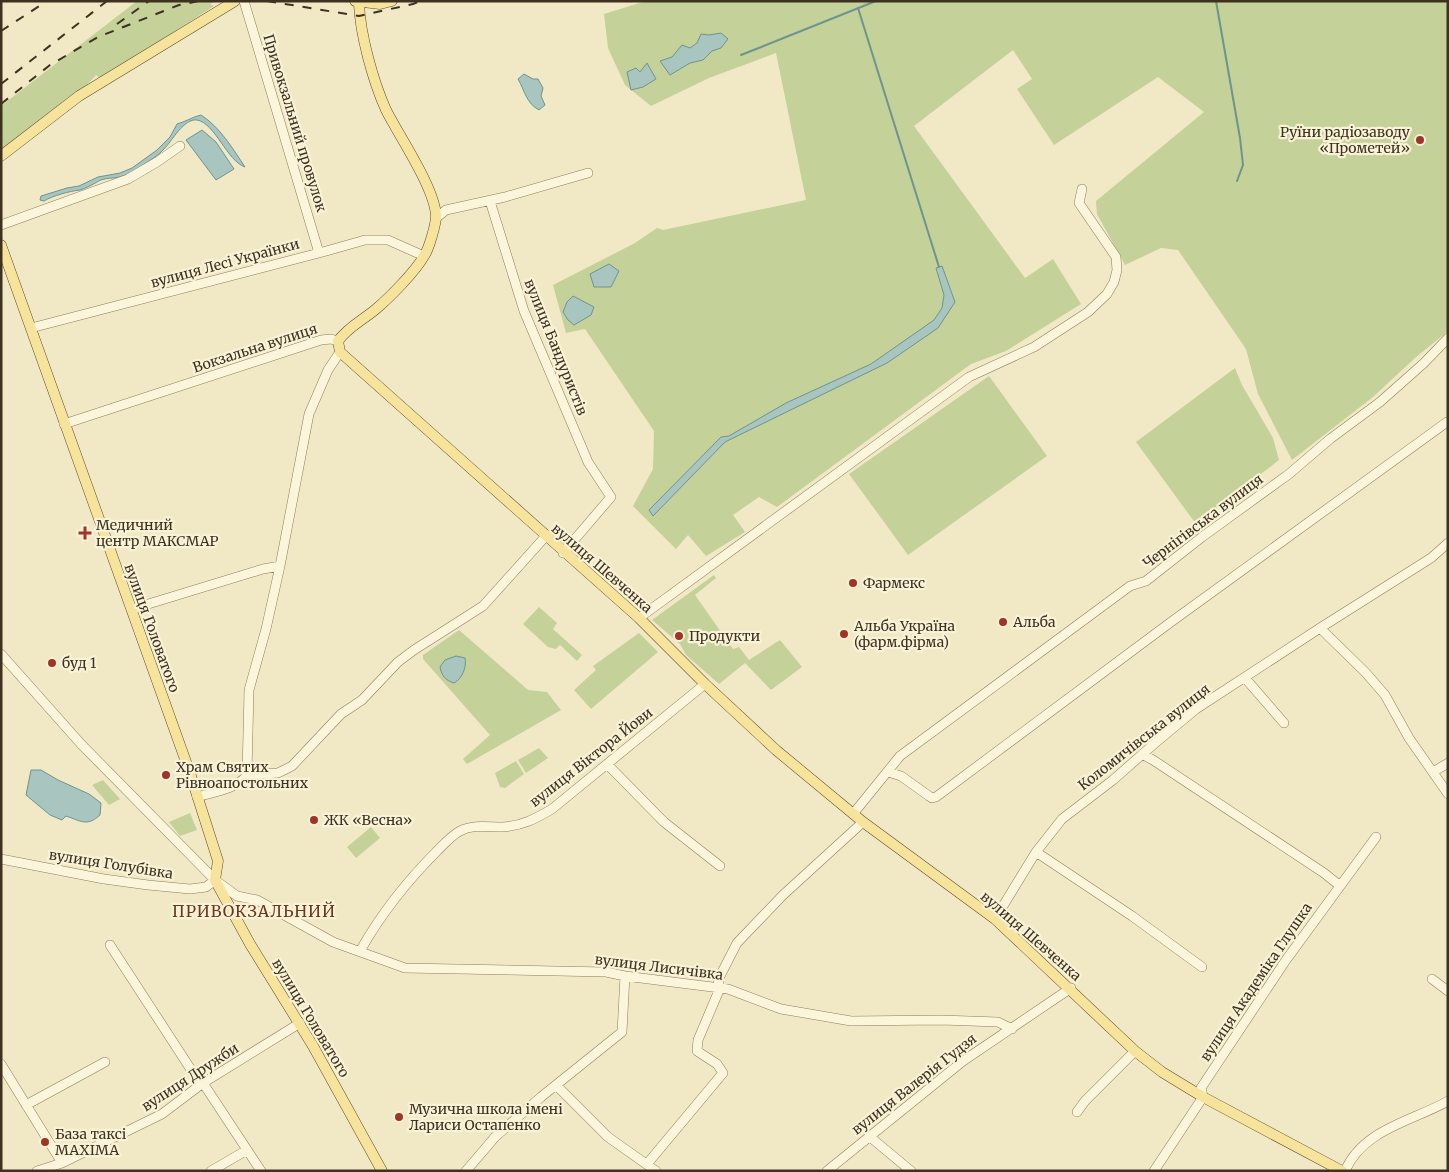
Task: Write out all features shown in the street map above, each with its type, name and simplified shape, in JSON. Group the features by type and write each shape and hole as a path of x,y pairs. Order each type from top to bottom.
{"main road":[{"path":"1,156 79,96 236,1"},
{"path":"392,1 380,4 357,2 371,65 386,108 429,190 435,206 436,218"},
{"name":"Вокзальна вулиця","path":"338,341 344,332 376,310 403,283 424,256 436,218"},
{"name":"вулиця Головатого","path":"1,245 132,609 197,797 218,861 215,880 250,944 300,1024 382,1171"},
{"path":"338,341 340,352"},
{"name":"вулиця Шевченка","path":"340,352 563,553 639,618 705,684 776,750 863,822 995,919 1135,1051 1162,1072 1203,1097 1344,1171"}],"street":[{"name":"Привокзальний провулок","path":"244,1 319,253"},
{"path":"1,225 128,179 180,146"},
{"path":"436,218 446,210 490,201 588,173"},
{"path":"639,618 969,378 1034,347 1088,312 1107,294 1114,282 1117,270 1116,257 1079,203 1082,188"},
{"name":"вулиця Бандуристів","path":"490,201 524,311 588,462 611,497 563,553"},
{"name":"вулиця Лесі Українки","path":"31,328 365,240 388,240 424,256"},
{"name":"Чернігівська вулиця","path":"888,772 900,756 939,727 1130,586 1146,581 1202,537 1280,481 1330,439 1380,402 1424,363 1448,338"},
{"name":"Вокзальна вулиця","path":"64,424 321,340 331,339 338,341"},
{"path":"197,797 227,788 242,781 247,775 249,690 266,629 280,566 310,414 328,370 340,352"},
{"path":"853,814 888,772 901,776 929,796 936,797 1179,616 1447,422"},
{"path":"247,775 278,773 292,766 341,714 362,700 398,662 483,606 546,537"},
{"name":"Коломичівська вулиця","path":"995,919 1036,852 1062,819 1113,780 1196,709 1430,558 1448,543"},
{"path":"132,609 263,569 280,566"},
{"path":"1320,628 1366,673 1385,695 1409,738 1448,794"},
{"name":"вулиця Головатого","path":"1,654 81,744 215,880"},
{"path":"1245,678 1284,723"},
{"name":"вулиця Віктора Йови","path":"360,951 375,925 418,870 460,831 473,827 504,827 528,823 552,809 705,684"},
{"path":"1142,754 1324,873 1339,885"},
{"path":"1433,772 1448,763"},
{"path":"607,764 664,822 720,866"},
{"path":"647,1164 723,1073 717,1064 697,1051 698,1040 720,988 718,980 737,943 783,894 863,822"},
{"name":"вулиця Академіка Глушка","path":"1154,1171 1203,1097 1201,1088 1286,960 1339,885 1376,837"},
{"path":"1036,852 1202,967"},
{"name":"вулиця Голубівка","path":"1,859 104,879 156,886 190,889 206,888 215,880"},
{"name":"вулиця Лисичівка","path":"215,880 237,896 257,900 333,942 405,968 606,972 728,989 781,1010 851,1021 940,1020 998,1022 1012,1029"},
{"path":"110,945 261,1171"},
{"path":"466,1171 495,1137 622,1032 625,976"},
{"path":"1435,981 1448,991"},
{"name":"вулиця Валерія Гудзя","path":"827,1171 963,1061 1070,988"},
{"name":"вулиця Дружби","path":"37,1171 62,1163 162,1114 202,1084 300,1024"},
{"path":"1077,1112 1085,1101 1135,1051"},
{"path":"26,1105 105,1062"},
{"path":"1,1064 62,1163"},
{"path":"556,1085 608,1136 656,1171"},
{"path":"1344,1171 1359,1150 1385,1129 1436,1108 1448,1101"},
{"path":"869,1136 911,1171"},
{"path":"211,1171 247,1150"}],"green space":[{"path":"137,1 216,1 210,4 214,6 101,79 96,75 85,87 1,151 1,106"},
{"path":"646,1 1448,1 1448,331 1415,358 1373,397 1292,460 1258,394 1246,349 1178,250 1161,248 1125,265 1097,214 1096,201 1204,112 1158,77 1054,145 1017,89 1032,79 1013,50 914,126 1025,278 1053,259 1081,304 1006,351 971,364 777,507 759,497 733,515 745,532 706,556 688,535 676,549 633,506 653,469 654,431 585,329 566,333 553,285 635,243 657,228 663,230 806,200 776,53 709,78 651,106 625,85 608,48 604,14"},
{"path":"1235,368 1242,385 1273,438 1279,460 1196,524 1136,442"},
{"path":"989,376 1047,456 908,555 849,474"},
{"path":"714,575 716,578 695,595 733,649 739,647 749,660 780,640 802,667 771,690 745,663 719,684 686,655 680,644 652,620"},
{"path":"539,607 557,623 553,629 582,655 577,661 560,645 556,649 548,647 523,624"},
{"path":"459,630 528,690 547,692 561,710 467,764 463,759 490,735 423,659 423,655"},
{"path":"639,633 658,652 591,709 574,690 596,670 593,666"},
{"path":"539,748 548,758 526,773 518,760"},
{"path":"516,761 524,774 505,788 500,787 495,773"},
{"path":"103,780 120,799 109,805 92,785"},
{"path":"190,813 197,830 180,836 169,822"},
{"path":"371,827 380,838 356,858 347,847"}],"water":[{"path":"721,33 728,39 721,48 712,51 703,60 690,63 670,75 660,61 672,57 682,45 690,48 697,43 701,34"},
{"path":"647,63 656,79 643,87 631,90 627,72 636,68 640,72"},
{"path":"524,74 533,79 538,79 543,88 541,96 545,105 539,110 528,100 518,79"},
{"path":"201,115 220,132 245,167 232,158 210,128 197,120 192,120 183,126 159,154 130,173 120,177 103,179 82,189 61,194 44,201 40,200 41,196 79,186 98,177 120,173 132,168 157,150 170,137 177,124"},
{"path":"202,130 216,142 234,169 216,180 186,140"},
{"path":"609,264 619,271 611,287 594,287 590,274"},
{"path":"942,266 955,302 938,328 887,363 725,442 653,516 649,510 721,437 729,436 786,403 871,364 934,320 942,308 944,295 936,268"},
{"path":"573,296 594,307 591,315 574,325 563,312 567,302"},
{"path":"456,656 465,658 465,669 462,676 454,683 444,677 440,667 445,660"},
{"path":"31,770 41,770 89,794 101,803 100,815 91,821 84,822 66,816 62,820 50,815 26,795"}],"waterway":[{"path":"741,55 876,1"},
{"path":"1216,1 1240,138 1243,165 1237,181"},
{"path":"858,8 939,267"}],"railway":[{"path":"1,31 47,1"},
{"path":"1,84 107,1"},
{"path":"117,24 149,1"},
{"path":"1,104 50,65 98,37 179,5 199,1"},
{"path":"267,1 359,16 421,1"}],"place":[{"name":"Руїни радіозаводу «Прометей»","path":"1420,140"},
{"name":"Медичний центр МАКСМАР","path":"85,533"},
{"name":"Фармекс","path":"853,583"},
{"name":"Альба","path":"1003,622"},
{"name":"Альба Україна (фарм.фірма)","path":"844,634"},
{"name":"Продукти","path":"679,636"},
{"name":"буд 1","path":"52,663"},
{"name":"Храм Святих Рівноапостольних","path":"166,775"},
{"name":"ЖК «Весна»","path":"314,820"},
{"name":"Музична школа імені Лариси Остапенко","path":"399,1117"},
{"name":"База таксі MAXIMA","path":"45,1142"}],"district":[{"name":"ПРИВОКЗАЛЬНИЙ","path":"254,911"}]}
